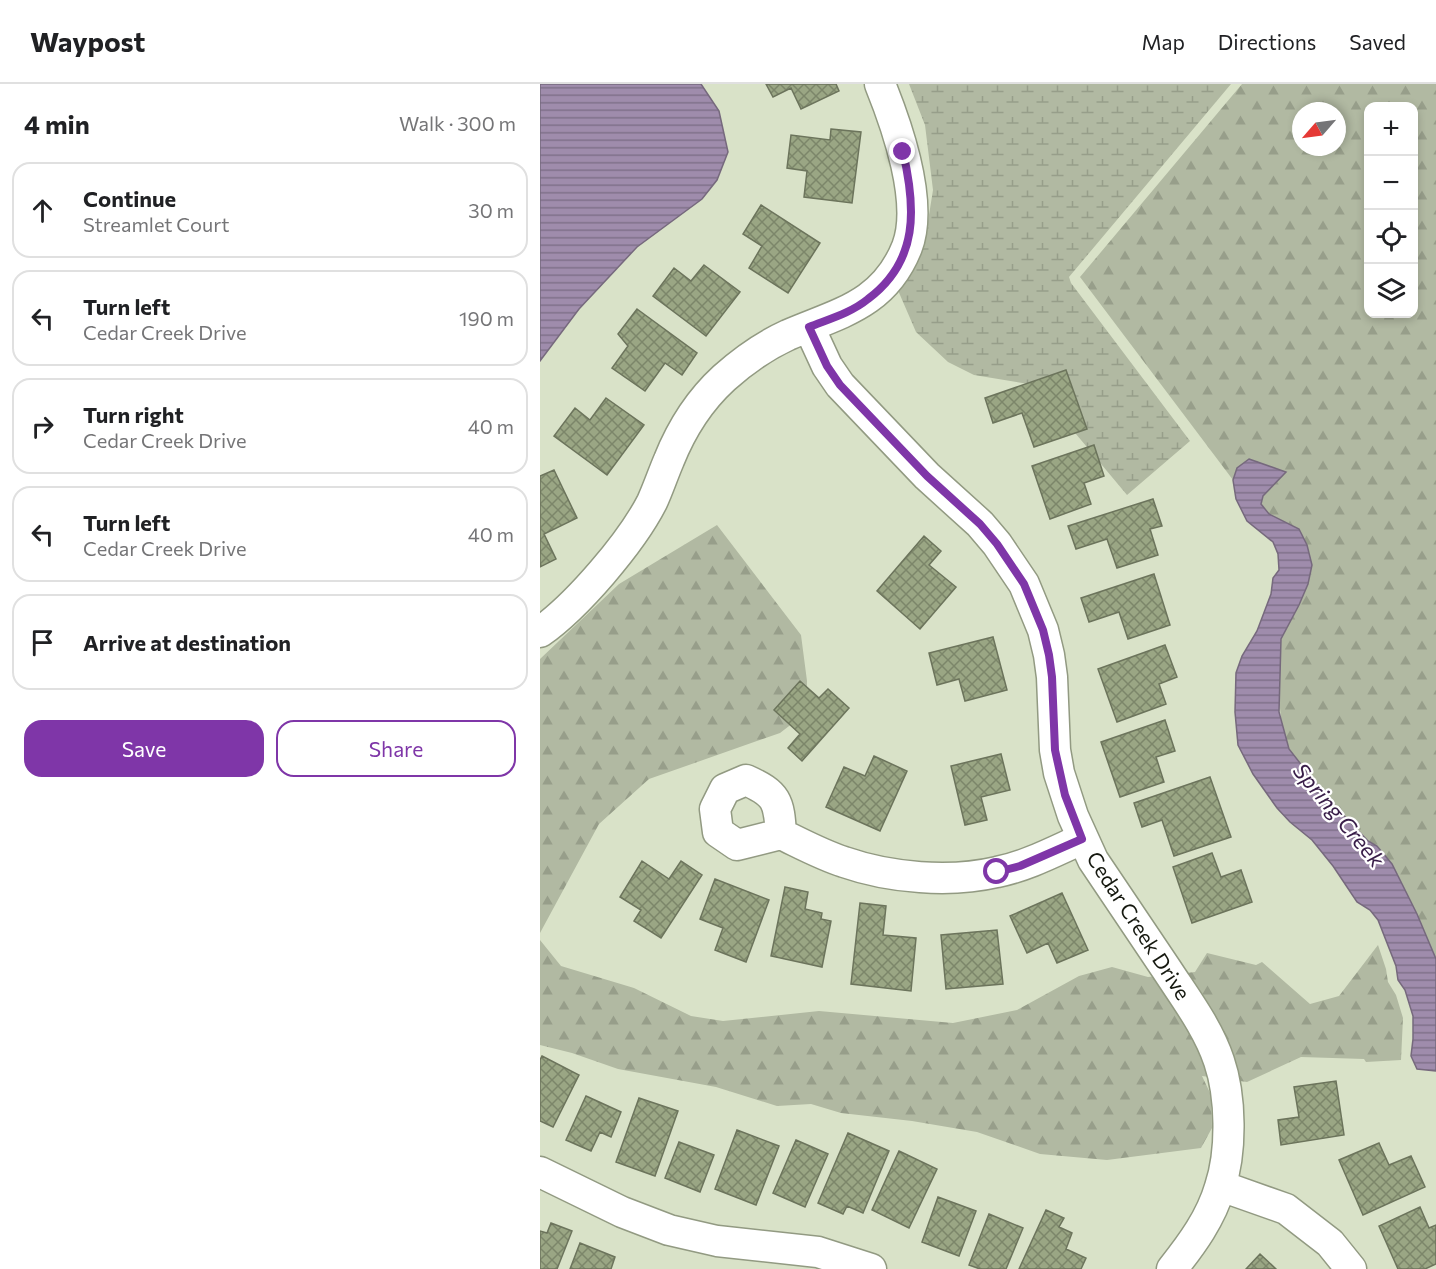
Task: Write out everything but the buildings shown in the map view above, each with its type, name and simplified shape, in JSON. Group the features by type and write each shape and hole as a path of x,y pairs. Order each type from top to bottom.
{"street":[{"path":"540,632 557,621 574,603 606,567 638,525 651,504 680,436 714,388 742,362 763,348 848,311 867,300 892,275 908,244 912,221 912,198 908,174 880,84"},
{"name":"Cedar Creek Drive","path":"809,327 827,366 840,385 927,476 980,524 997,544 1024,584 1043,630 1049,655 1055,750 1065,795 1082,839 1093,860 1198,1018 1219,1060 1225,1084 1227,1110 1226,1150 1221,1186 1201,1230 1172,1269"},
{"path":"781,834 846,863 920,877 947,878 997,872 1020,866 1082,839"},
{"path":"540,1172 622,1212 669,1230 717,1241 818,1252 871,1269"},
{"path":"1221,1186 1286,1209 1330,1243 1351,1269"}],"green space":[{"path":"909,84 1231,84 1069,277 1071,283 1190,441 1127,495 1035,385 974,375 948,362 916,332 897,288 924,246 933,190 925,125"},
{"path":"1242,84 1436,84 1436,959 1377,846 1368,841 1311,780 1289,749 1282,727 1279,699 1281,639 1308,584 1299,529 1269,514 1260,504 1263,496 1285,472 1249,459 1237,468 1233,480 1080,277"},
{"path":"717,525 801,635 807,681 806,713 780,733 649,779 599,824 540,933 540,659 619,584"},
{"path":"540,940 561,966 634,988 691,1016 723,1021 819,1011 953,1023 1017,1010 1079,976 1112,967 1148,977 1195,972 1207,953 1256,965 1262,962 1310,1004 1339,996 1378,945 1388,982 1396,995 1403,1018 1401,1060 1366,1062 1364,1059 1301,1057 1247,1082 1202,1076 1211,1095 1212,1128 1201,1148 1107,1160 1040,1154 977,1132 912,1121 841,1113 811,1104 777,1106 716,1087 618,1069 540,1045"}],"water":[{"path":"540,84 701,84 719,111 728,152 717,180 702,199 637,247 579,309 540,361"},
{"name":"Spring Creek","path":"1249,459 1286,472 1263,496 1261,504 1269,514 1299,529 1307,545 1312,565 1308,584 1281,639 1279,712 1289,749 1329,800 1368,841 1377,846 1392,864 1417,914 1436,959 1436,1071 1417,1069 1411,1056 1413,1016 1378,920 1370,910 1357,902 1312,840 1277,808 1253,774 1238,745 1235,712 1236,673 1242,656 1257,631 1271,594 1273,578 1279,570 1278,554 1273,542 1247,521 1236,499 1233,480 1237,468"}],"route":[{"path":"903,152 912,198 912,221 908,244 898,265 885,284 867,300 848,311 809,327 827,366 856,404 927,476 980,524 997,544 1024,584 1043,630 1052,677 1053,727 1059,773 1082,839 1020,866 997,872"}]}
